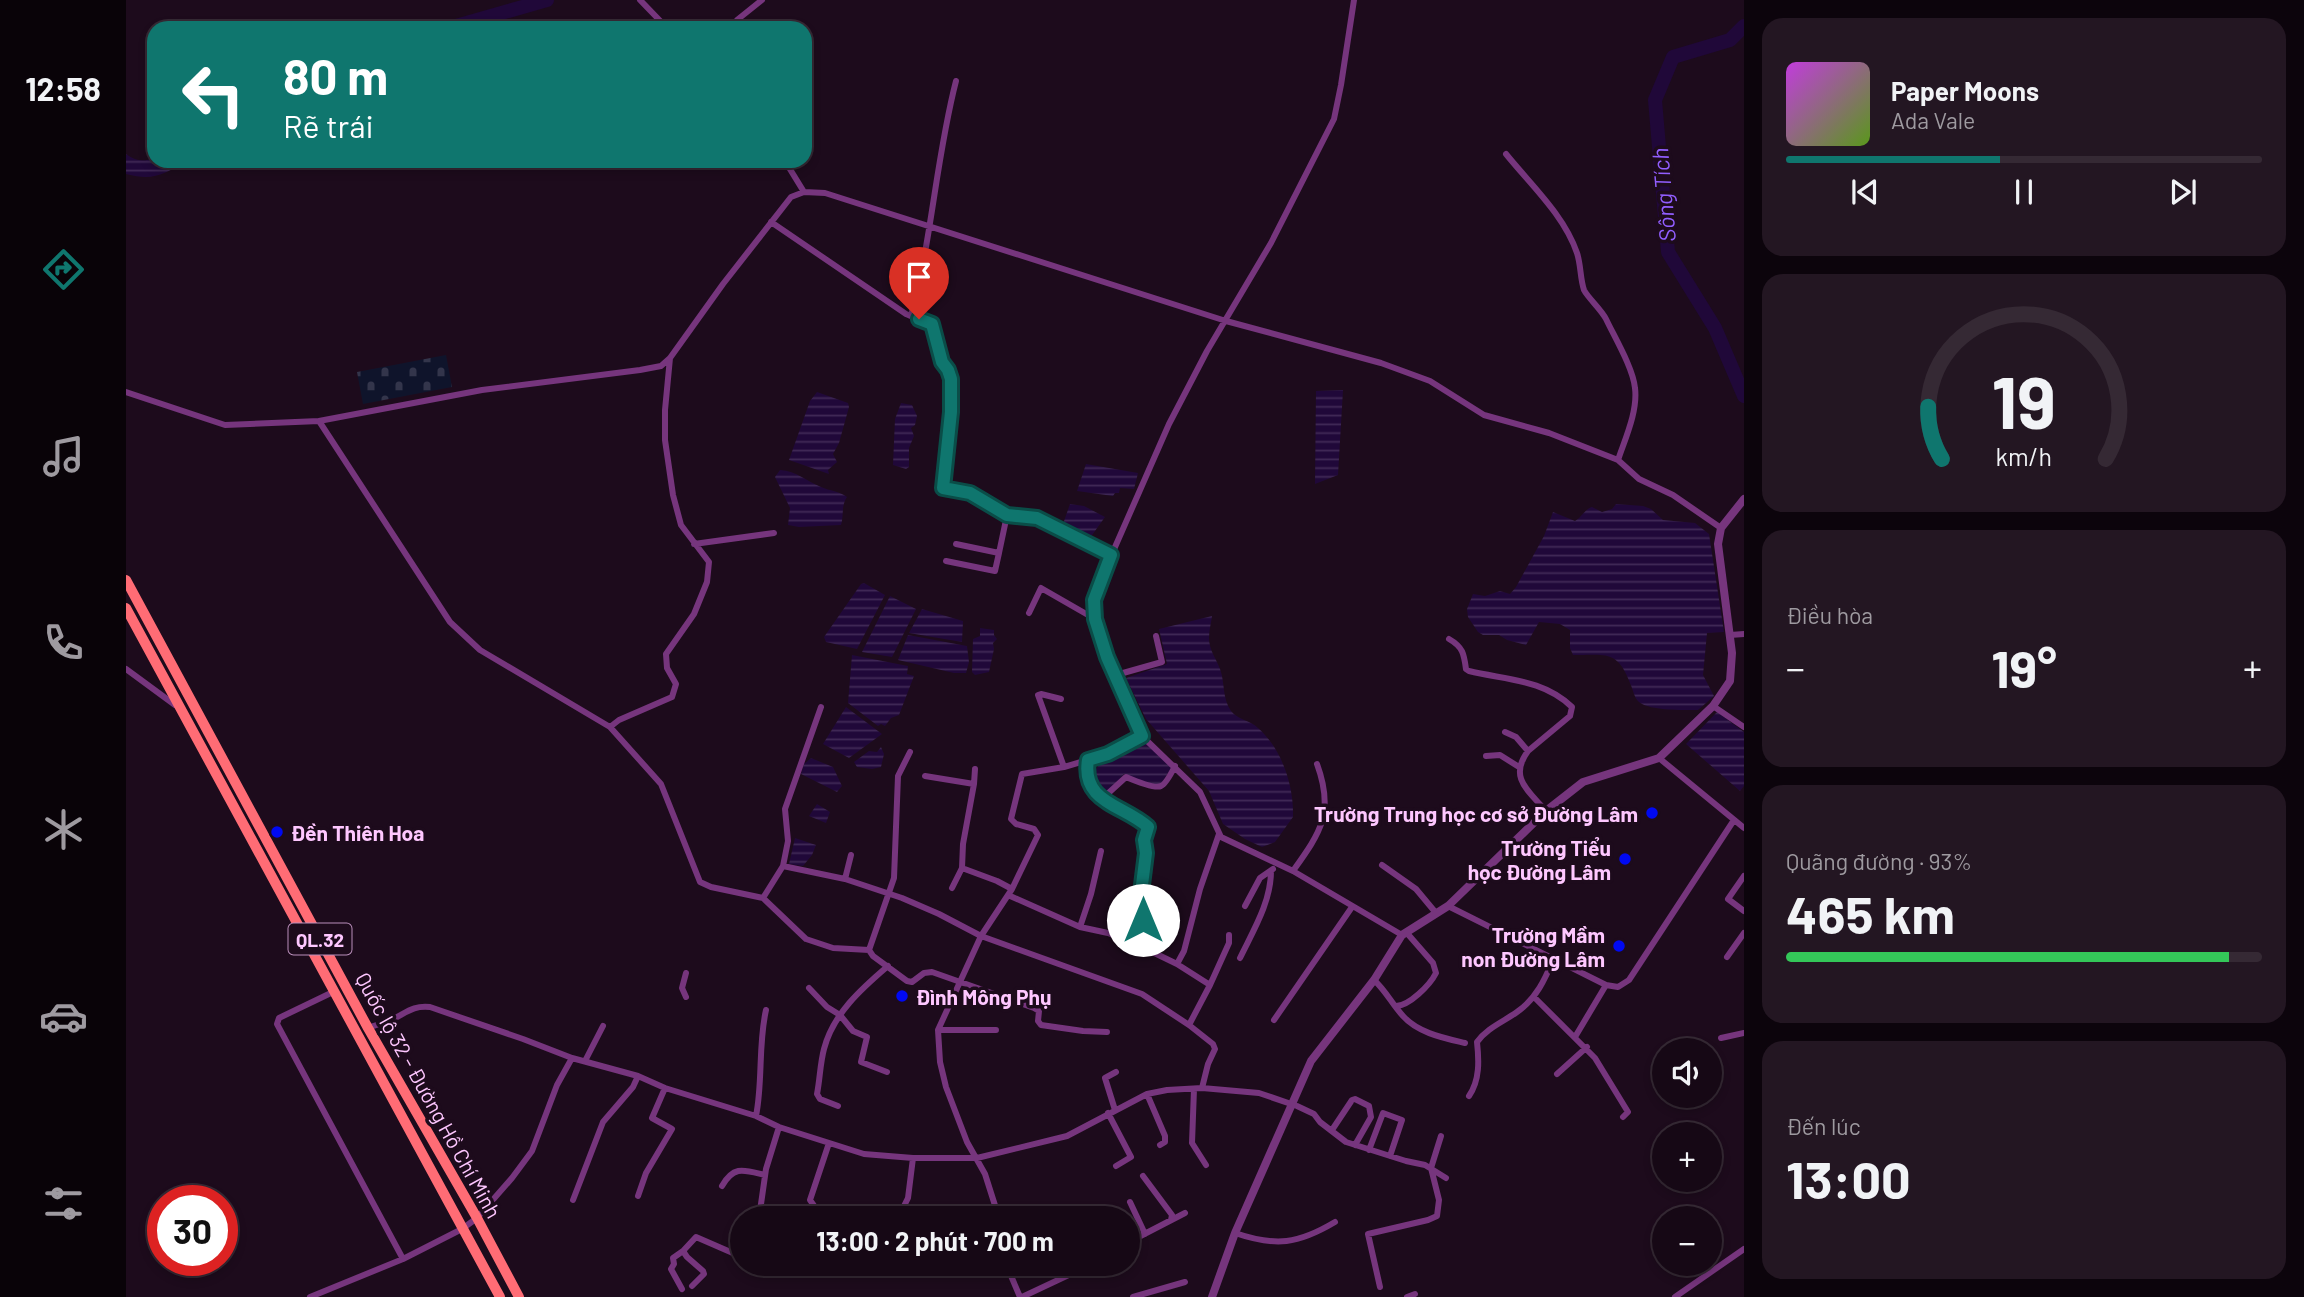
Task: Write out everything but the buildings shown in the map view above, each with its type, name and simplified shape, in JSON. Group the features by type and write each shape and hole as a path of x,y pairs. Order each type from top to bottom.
{"highway":[{"name":"Quốc lộ 32 - Đường Hồ Chí Minh","path":"126,580 368,1028 519,1297"},
{"name":"Quốc lộ 32 - Đường Hồ Chí Minh","path":"126,608 500,1297"}],"street":[{"path":"640,0 660,21"},
{"path":"737,21 762,0"},
{"path":"1354,0 1334,119 1271,243 1169,424 1094,600 1095,619 1107,657 1142,736 1199,792 1225,841 1274,868 1293,871 1352,907 1404,934 1433,963 1436,973 1420,993 1405,1004 1396,1006"},
{"path":"911,316 944,127 956,81"},
{"path":"1506,154 1564,225 1577,254 1584,289 1597,304 1631,372 1636,389 1633,410 1618,460"},
{"path":"789,168 804,192"},
{"path":"126,391 225,425 319,421 482,390 652,369 670,359 723,284 791,197 804,192 825,193 1226,321 1381,363 1430,381 1483,415 1549,433 1618,460 1639,478 1673,495 1721,528"},
{"path":"771,222 911,316 932,324 942,362 951,379 951,412 943,488 970,493 1007,515 1037,518 1111,555"},
{"path":"610,727 619,720 667,700 674,693 676,684 667,668 666,654 694,614 707,582 708,558 681,525 667,461 665,410 670,359"},
{"path":"319,421 458,631 480,650 610,727 622,737 661,784 699,882 763,898 806,939 833,948 869,950"},
{"path":"1212,1297 1235,1233 1311,1061 1374,980 1404,934 1448,906 1546,811 1583,782 1659,758 1713,706 1730,681 1732,653 1718,544 1721,528 1744,499"},
{"path":"946,561 995,572 1007,515"},
{"path":"694,544 774,533"},
{"path":"956,544 999,553"},
{"path":"1029,613 1041,588 1095,619"},
{"path":"1730,635 1744,634"},
{"path":"1116,675 1162,662 1156,636"},
{"path":"1449,639 1458,644 1464,652 1466,669 1469,671 1528,681 1561,698 1572,707 1570,716 1528,751 1518,767 1526,788 1546,811"},
{"path":"126,669 180,708"},
{"path":"1061,699 1038,695 1064,767"},
{"path":"1713,706 1744,727"},
{"path":"763,898 783,866 789,841 785,808 821,707"},
{"path":"1505,732 1516,737 1528,751"},
{"path":"995,1206 985,1174 967,1142 946,1087 940,1062 938,1030 981,936 1010,892 1038,835 1034,829 1016,824 1012,819 1022,774 1064,767 1108,754 1142,736"},
{"path":"869,950 890,895 896,866 898,776 911,752"},
{"path":"1486,756 1500,755 1518,767"},
{"path":"1659,758 1744,828"},
{"path":"1088,760 1086,772 1093,789 1108,803 1148,827 1144,840 1146,853 1141,893 1143,920 1138,945"},
{"path":"1293,871 1315,840 1323,820 1324,794 1317,764"},
{"path":"1104,798 1126,777 1158,788 1175,766"},
{"path":"952,888 962,869 963,844 975,769"},
{"path":"925,776 974,784"},
{"path":"1448,906 1606,985 1618,987 1629,980 1734,820"},
{"path":"1177,964 1184,951 1200,889 1219,834"},
{"path":"1080,927 1101,851"},
{"path":"845,879 851,855"},
{"path":"1382,865 1416,889 1436,913"},
{"path":"783,866 845,879 940,914 981,936 1142,994 1189,1026 1213,1044 1215,1049 1198,1088 1192,1143 1206,1166"},
{"path":"1245,906 1260,878 1274,868"},
{"path":"1240,958 1268,898 1274,868"},
{"path":"962,869 997,881 1010,892 1080,927 1108,933 1138,945 1177,964 1210,985"},
{"path":"1744,876 1728,899 1744,911"},
{"path":"1274,1020 1352,907"},
{"path":"1727,957 1744,933"},
{"path":"1189,1026 1229,943 1229,935"},
{"path":"869,950 873,956 909,982 928,972 1038,1010 1038,1021 1041,1025 1107,1032"},
{"path":"1469,1096 1478,1080 1477,1042 1483,1033 1519,1011 1534,997 1554,958"},
{"path":"838,1106 820,1099 817,1094 824,1049 830,1032 863,987 888,966"},
{"path":"686,973 682,988 686,996"},
{"path":"1374,980 1406,1019 1421,1029 1465,1044"},
{"path":"1574,1037 1606,985"},
{"path":"809,988 827,1007 840,1015 853,1031 867,1037 861,1062 887,1072"},
{"path":"333,992 279,1018 277,1024 403,1259"},
{"path":"1534,997 1587,1047 1628,1112 1623,1117"},
{"path":"368,1028 392,1020 408,1010 420,1006 430,1007 523,1038 572,1058 638,1076 665,1088 864,1154 913,1158 977,1158 1067,1136 1147,1094 1179,1088 1259,1093 1314,1114 1346,1142 1431,1168 1446,1178"},
{"path":"756,1116 762,1027 766,1010"},
{"path":"585,1061 603,1026"},
{"path":"938,1030 996,1030"},
{"path":"1721,1038 1744,1033"},
{"path":"1557,1074 1587,1047"},
{"path":"310,1297 403,1259 463,1229 477,1218 532,1151 557,1085 572,1058"},
{"path":"1116,1072 1105,1078 1112,1111 1131,1157 1116,1166"},
{"path":"573,1200 603,1122 633,1087 638,1076"},
{"path":"638,1196 646,1173 673,1126 652,1118 665,1088"},
{"path":"1147,1094 1165,1136 1165,1142 1160,1145"},
{"path":"1332,1130 1352,1100 1369,1106 1371,1117 1355,1145"},
{"path":"1369,1150 1384,1113 1402,1120 1390,1156"},
{"path":"761,1206 765,1175 779,1127"},
{"path":"1380,1287 1368,1234 1437,1216 1439,1200 1431,1168 1441,1136"},
{"path":"814,1206 810,1200 829,1143"},
{"path":"904,1206 908,1198 913,1158"},
{"path":"722,1185 733,1172 746,1170 765,1175"},
{"path":"1143,1176 1172,1215 1171,1220"},
{"path":"1130,1202 1144,1234"},
{"path":"1140,1236 1185,1213"},
{"path":"1235,1233 1258,1241 1288,1243 1316,1234 1335,1222"},
{"path":"681,1289 670,1268 674,1264 673,1256 683,1251 698,1236 730,1251"},
{"path":"1675,1297 1744,1249"},
{"path":"683,1251 704,1274 692,1286"},
{"path":"1011,1276 1021,1297 1066,1276"},
{"path":"1133,1297 1185,1282"},
{"path":"1407,1297 1415,1294"}],"green space":[{"path":"446,355 452,387 363,404 357,372"}],"shaded area":[{"path":"126,154 139,160 147,160 147,168 174,168 151,177 126,174"},
{"path":"1343,390 1338,475 1315,484 1316,391"},
{"path":"817,392 848,403 849,407 839,443 833,454 837,462 828,470 829,474 789,460 810,401"},
{"path":"901,403 912,405 917,416 915,425 911,428 914,436 909,448 909,467 906,469 893,465 895,419"},
{"path":"1086,464 1138,473 1134,489 1120,488 1119,493 1113,496 1077,491"},
{"path":"780,470 796,474 847,497 841,525 788,525 790,508 775,477"},
{"path":"1070,504 1084,506 1105,517 1090,538 1063,524"},
{"path":"1616,504 1643,506 1651,509 1663,520 1695,523 1709,534 1724,632 1707,633 1703,675 1714,696 1698,710 1659,708 1639,702 1620,664 1608,656 1573,655 1570,648 1570,630 1560,624 1539,622 1526,645 1499,635 1483,635 1468,617 1467,609 1473,594 1485,596 1500,591 1510,594 1516,587 1544,536 1553,512 1575,521 1592,507 1602,512 1612,509"},
{"path":"864,583 885,595 857,649 826,642 824,637"},
{"path":"890,596 916,609 892,657 862,652"},
{"path":"922,609 963,621 962,642 909,633"},
{"path":"1212,616 1209,642 1222,674 1228,706 1234,714 1255,725 1274,746 1289,781 1293,817 1275,842 1262,847 1223,824 1209,791 1146,719 1126,678 1167,664 1159,629"},
{"path":"980,628 994,630 997,639 993,643 989,672 975,675 972,672 973,639 980,636"},
{"path":"908,635 967,646 969,662 966,673 954,673 898,660"},
{"path":"852,655 908,666 907,674 914,676 899,715 891,718 885,726 878,726 848,703"},
{"path":"846,707 882,734 849,758 823,744"},
{"path":"1717,712 1744,732 1744,786 1740,791 1686,744"},
{"path":"1144,739 1172,767 1160,785 1140,782 1124,774 1106,794 1093,781 1092,774 1099,762"},
{"path":"881,747 884,754 881,767 857,767 854,762 869,751 877,752"},
{"path":"811,758 833,767 842,786 837,792 801,774 804,764"},
{"path":"817,804 830,812 826,823 809,816"},
{"path":"795,838 816,845 803,866 789,864"}],"waterway":[{"name":"Sông Tích","path":"474,21 547,0"},
{"name":"Sông Tích","path":"1744,26 1730,40 1673,57 1655,100 1668,252 1715,328 1744,396"}],"place":[{"name":"Trường Trung học cơ sở Đường Lâm","path":"1652,813"},
{"name":"Đền Thiên Hoa","path":"277,832"},
{"name":"Trường Tiểu học Đường Lâm","path":"1625,859"},
{"name":"Trường Mầm non Đường Lâm","path":"1619,946"},
{"name":"Đình Mông Phụ","path":"902,996"}],"route":[{"path":"919,319 932,324 942,362 951,379 951,412 943,488 970,493 1007,515 1037,518 1111,555 1094,600 1095,619 1107,657 1142,736 1108,754 1088,760 1086,772 1093,789 1108,803 1148,827 1144,840 1145,872 1141,893 1143,920"}]}
